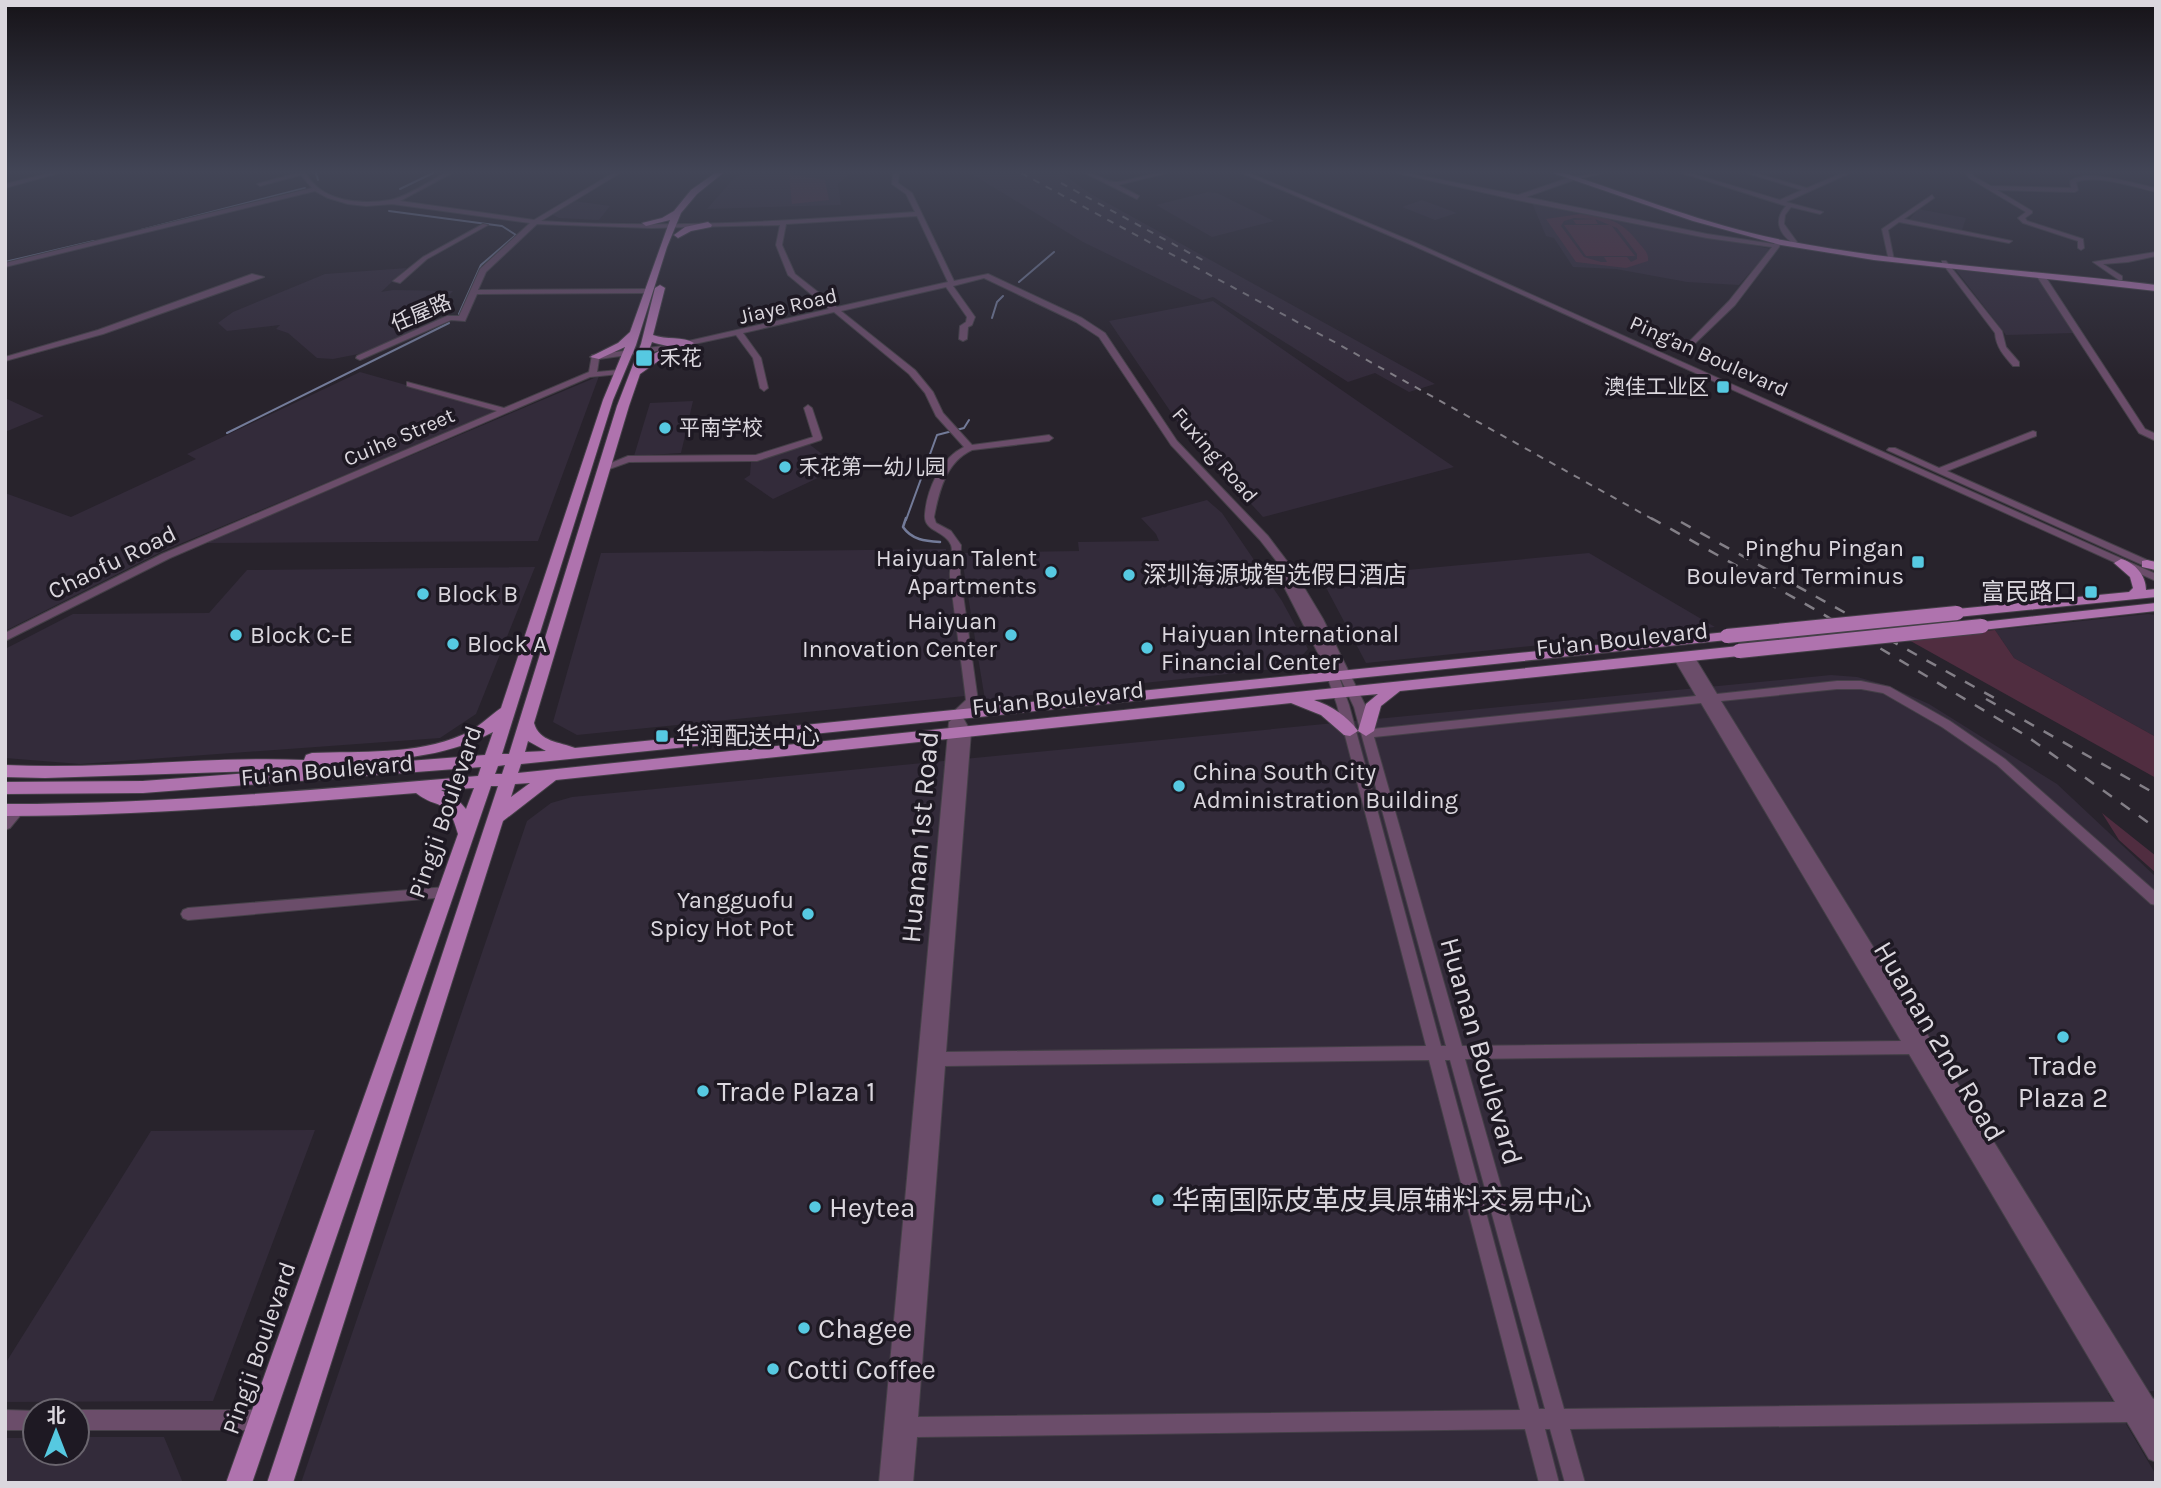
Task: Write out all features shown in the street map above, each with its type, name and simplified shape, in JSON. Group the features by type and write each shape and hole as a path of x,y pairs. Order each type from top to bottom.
{"main road":[{"name":"Pingji Boulevard","path":"639,342 648,291 669,242"},
{"name":"Pingji Boulevard","path":"239,1483 639,342 671,242"},
{"path":"1773,242 2040,275 2156,285"},
{"path":"1797,242 1891,258"},
{"path":"1945,264 2119,278 2156,285"},
{"path":"595,358 622,345 639,342 689,343"},
{"path":"625,378 669,350"},
{"name":"Pingji Boulevard","path":"280,1483 515,759 607,460 625,378"},
{"path":"2121,563 2133,572 2139,582 2140,589 2133,595"},
{"name":"Fu'an Boulevard","path":"5,788 143,787 515,759 2156,593"},
{"name":"Fu'an Boulevard","path":"12,810 160,807 508,780 2156,609"},
{"path":"1440,666 1448,681"},
{"path":"1274,700 1300,702 1324,709 1361,732 1374,704 1386,692 1406,686"},
{"path":"1207,689 1213,706"},
{"path":"5,771 110,773 450,747 490,728 510,704"},
{"path":"1009,709 1013,727"},
{"path":"909,720 911,738"},
{"path":"526,723 530,733 549,746 566,751 589,752"},
{"path":"263,762 384,769"},
{"path":"494,824 508,807 533,788 569,774"},
{"path":"400,789 427,792 448,800 464,821 464,839"}],"street":[{"path":"5,265 96,242"},
{"path":"397,281 425,258 453,242"},
{"name":"任屋路","path":"360,358 450,318 462,318 488,265 513,242"},
{"path":"779,242 787,268 811,292 918,377 951,429 970,449"},
{"path":"931,242 951,286 971,317 964,327 964,339"},
{"name":"Ping'an Boulevard","path":"1408,242 2156,578"},
{"name":"Ping'an Boulevard","path":"1425,242 2153,566"},
{"path":"1764,242 1778,244"},
{"path":"1888,242 1891,258"},
{"path":"2081,242 2081,248"},
{"path":"1686,350 1732,303 1778,244"},
{"path":"2119,278 2096,262 2128,260 2156,254"},
{"path":"1445,258 1455,255"},
{"path":"1945,264 1999,333 1998,341 2016,365"},
{"path":"2040,275 2142,431 2156,438"},
{"path":"5,359 84,340 186,306 257,277"},
{"name":"Jiaye Road","path":"689,343 984,278"},
{"name":"Fuxing Road","path":"984,278 1077,323 1098,340 1166,443 1246,528 1279,570 1340,676"},
{"path":"474,292 648,291"},
{"name":"Jiaye Road","path":"595,358 639,342 669,350 837,311"},
{"path":"740,334 757,358 764,388"},
{"path":"593,374 595,358"},
{"name":"Cuihe Street","path":"195,544 593,374 625,378"},
{"path":"410,384 506,411"},
{"path":"607,460 757,458 818,438 807,408"},
{"path":"1939,471 2033,434"},
{"path":"956,715 972,701 955,573 956,545 947,533 932,524 929,517 947,463 955,455 970,449 1049,438"},
{"path":"607,460 628,459"},
{"name":"Chaofu Road","path":"5,638 195,544"},
{"name":"Chaofu Road","path":"5,644 195,544"},
{"name":"Huanan 2nd Road","path":"1684,657 1920,1047 2148,1412 2156,1452"},
{"name":"Huanan Boulevard","path":"1340,676 1361,732 1455,1052 1575,1483"},
{"path":"1361,732 1849,684 1874,687 1899,696 2001,762 2156,900"},
{"name":"Huanan 1st Road","path":"903,1483 901,1427 959,733 956,715"},
{"name":"Huanan Boulevard","path":"1361,732 1435,1053 1549,1483"},
{"path":"5,825 12,810"},
{"path":"188,914 446,892"},
{"path":"932,1059 1920,1047"},
{"path":"901,1427 2148,1412"},
{"path":"91,1420 262,1420"},
{"name":"Huanan 1st Road","path":"889,1483 901,1427"}],"shaded area":[{"path":"1084,242 1179,242 1435,384 1409,392 1375,373 1348,382 1213,297 1202,300"},
{"path":"1557,242 1739,242 1771,249 1739,285 1687,282 1616,269 1573,267"},
{"path":"1562,242 1573,242 1584,257 1601,262 1607,262 1604,257 1627,257 1631,262 1637,259 1637,254 1628,242 1639,242 1648,256 1648,261 1626,268 1576,262"},
{"path":"1576,242 1625,242 1635,256 1586,256"},
{"path":"407,268 381,292 453,291 411,333 364,353 333,359 317,358 288,333 276,329 280,325 227,331 218,323 233,312 325,274"},
{"path":"1956,270 2039,278 2073,333 2006,335"},
{"path":"1213,301 1454,467 1263,517 1181,427 1109,321"},
{"path":"360,372 498,411 163,551 5,631 5,493 71,517 196,459 187,454"},
{"path":"599,376 538,541 204,543"},
{"path":"5,398 44,416 5,432"},
{"name":"平南学校","path":"693,401 681,453 634,456 650,403"},
{"name":"禾花第一幼儿园","path":"809,444 822,454 808,460 827,471 822,476 773,499 744,479 750,475 751,462"},
{"path":"1207,500 1222,513 1282,601 1308,649 1292,667 985,700 961,553 1079,551 1078,542 1159,541 1141,518"},
{"path":"946,549 965,696 577,735 553,722 601,553"},
{"path":"1589,553 1715,627 1366,663 1321,578"},
{"path":"535,567 476,714 440,738 80,764 5,758 5,649 73,614 209,613 247,570"},
{"path":"2156,615 2156,737 2014,658 1995,630"},
{"path":"1995,630 2014,658 2156,737 2156,778 1907,639"},
{"path":"1831,675 1857,677 1886,685 1929,704 2057,784 2156,877 2156,1391 2108,1393 2156,1475 2156,1483 301,1483 527,821 551,803 572,797"},
{"path":"2102,813 2156,856 2156,873 2119,840"},
{"path":"315,1130 213,1401 91,1402 91,1397 21,1397 21,1402 5,1402 5,1364 151,1131"},
{"path":"91,1437 164,1437 183,1483 5,1483 6,1438 21,1438 21,1467 91,1467"}],"waterway":[{"path":"5,262 88,242"},
{"path":"459,314 481,265 507,242"},
{"path":"1019,282 1054,252"},
{"path":"992,318 997,302 1003,296"},
{"path":"227,433 449,323"},
{"path":"906,520 937,435 964,428 969,420"},
{"path":"906,518 903,527 910,535 940,542"}],"railway":[{"path":"1150,242 1654,520"},
{"path":"1170,242 1208,263"},
{"path":"1651,518 1816,610 2025,735 2156,828"},
{"path":"1681,522 1898,642"},
{"path":"1888,639 1998,700"},
{"path":"1986,699 2156,794"}],"place":[{"name":"禾花","path":"644,358"},
{"name":"澳佳工业区","path":"1723,387"},
{"name":"平南学校","path":"665,428"},
{"name":"禾花第一幼儿园","path":"785,467"},
{"name":"Pinghu Pingan Boulevard Terminus","path":"1918,562"},
{"name":"Haiyuan Talent Apartments","path":"1051,572"},
{"name":"深圳海源城智选假日酒店","path":"1129,575"},
{"name":"富民路口","path":"2091,592"},
{"name":"Block B","path":"423,594"},
{"name":"Block C-E","path":"236,635"},
{"name":"Haiyuan Innovation Center","path":"1011,635"},
{"name":"Block A","path":"453,644"},
{"name":"Haiyuan International Financial Center","path":"1147,648"},
{"name":"华润配送中心","path":"662,736"},
{"name":"China South City Administration Building","path":"1179,786"},
{"name":"Yangguofu Spicy Hot Pot","path":"808,914"},
{"name":"Trade Plaza 2","path":"2063,1037"},
{"name":"Trade Plaza 1","path":"703,1091"},
{"name":"华南国际皮革皮具原辅料交易中心","path":"1158,1200"},
{"name":"Heytea","path":"815,1207"},
{"name":"Chagee","path":"804,1328"},
{"name":"Cotti Coffee","path":"773,1369"}]}
